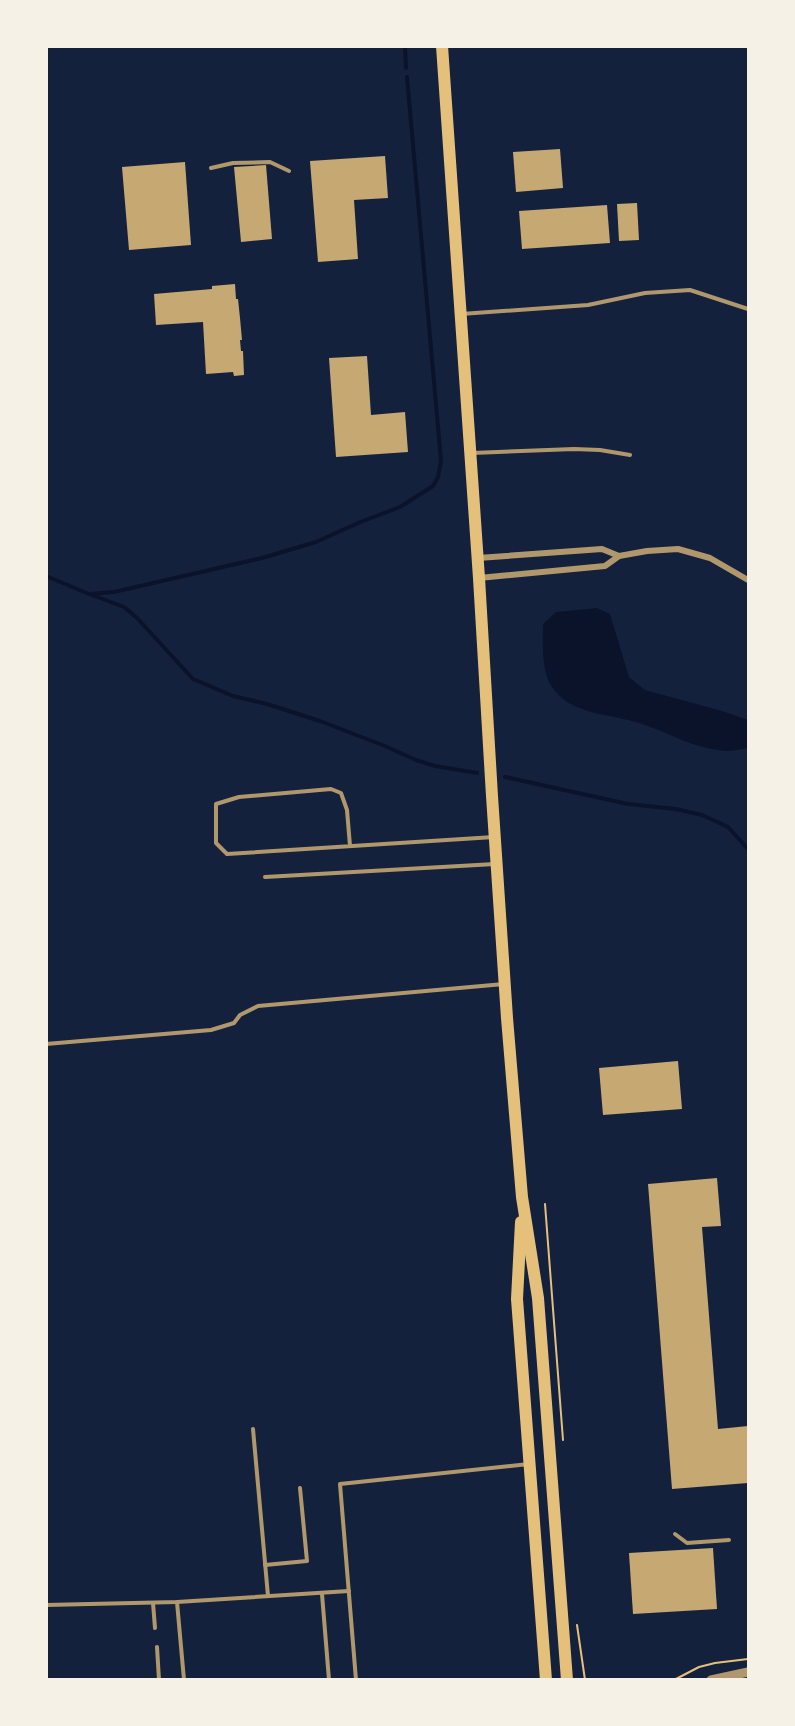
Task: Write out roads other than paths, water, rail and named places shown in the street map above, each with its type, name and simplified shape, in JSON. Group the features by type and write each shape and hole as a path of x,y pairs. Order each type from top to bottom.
{"main road":[{"path":"442,46 478,558 504,984 522,1197 538,1298 567,1680"},
{"path":"522,1197 517,1299 546,1680"}],"street":[{"path":"478,558 602,549 619,556"},
{"path":"479,578 604,566 619,556 678,549 710,558 748,580"},
{"path":"711,1680 748,1672"}],"lane":[{"path":"211,168 233,163 270,162 289,171"},
{"path":"461,314 588,305 645,293 690,290 748,309"},
{"path":"470,453 574,449 630,455"},
{"path":"350,846 347,810 341,793 331,789 239,797 216,804 216,843 227,854 495,837"},
{"path":"265,877 496,864"},
{"path":"46,1044 211,1030 234,1023 240,1015 258,1006 504,984"},
{"path":"253,1429 268,1596"},
{"path":"356,1680 340,1484 529,1463"},
{"path":"265,1564 308,1561 300,1488"},
{"path":"675,1534 687,1543 729,1540"},
{"path":"46,1605 177,1602 349,1591"},
{"path":"322,1593 329,1680"},
{"path":"177,1602 184,1680"},
{"path":"153,1603 155,1628"},
{"path":"157,1647 159,1680"}],"water":[{"path":"597,608 610,614 629,677 645,690 748,720 748,748 726,751 703,747 639,723 580,708 560,696 552,687 546,673 543,657 543,624 556,612"}],"waterway":[{"path":"405,46 406,68"},
{"path":"46,576 89,594 114,592 262,558 316,542 400,507 433,486 438,477 441,461 407,77"},
{"path":"92,595 124,607 193,679 233,696 320,721 416,760 435,766 477,773"},
{"path":"505,777 628,804 676,809 702,815 728,827 748,849"}]}
